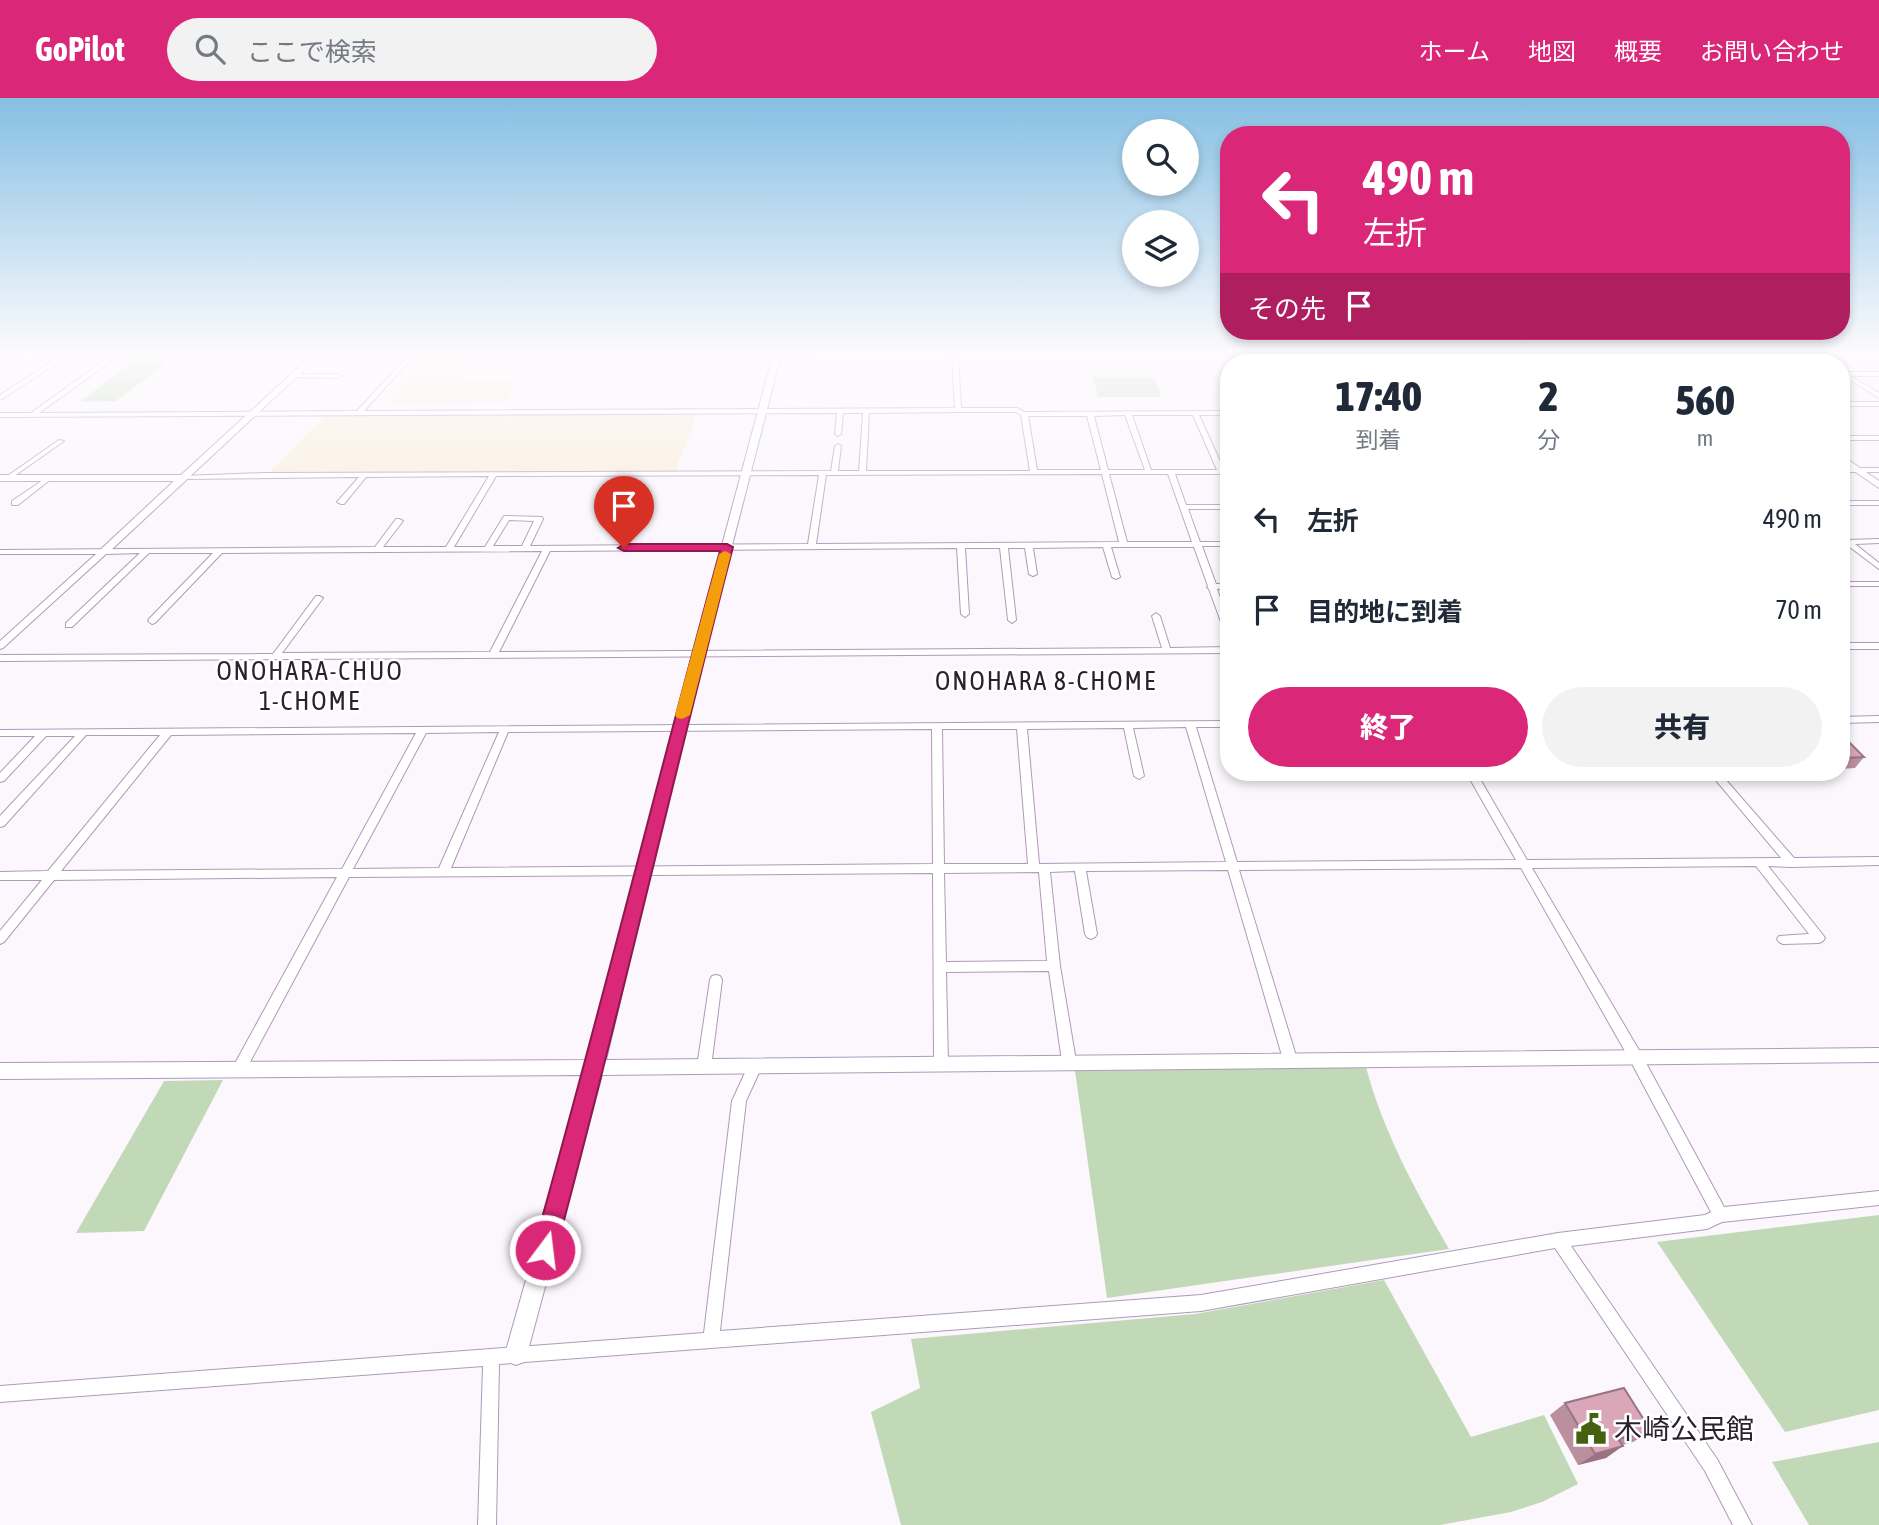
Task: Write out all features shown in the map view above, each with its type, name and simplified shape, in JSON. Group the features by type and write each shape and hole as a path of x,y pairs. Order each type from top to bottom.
{"street":[{"path":"0,646 244,422"},
{"path":"516,1354 595,1069 678,728 760,422"},
{"path":"838,434 839,422"},
{"path":"862,474 865,422"},
{"path":"1025,422 1034,473"},
{"path":"1092,422 1124,545"},
{"path":"1131,422 1149,472"},
{"path":"1199,422 1220,462"},
{"path":"1850,438 1879,438"},
{"path":"4,478 61,440"},
{"path":"834,474 838,446"},
{"path":"1850,464 1879,485"},
{"path":"1850,470 1879,470"},
{"path":"1171,472 1220,610"},
{"path":"4,478 1220,472"},
{"path":"812,546 823,474"},
{"path":"341,502 363,476"},
{"path":"449,548 493,476"},
{"path":"15,503 49,478"},
{"path":"1850,503 1879,503"},
{"path":"1183,507 1220,507"},
{"path":"488,548 507,518 539,519 525,548"},
{"path":"379,549 399,521"},
{"path":"1850,542 1879,541"},
{"path":"0,551 1220,544"},
{"path":"1004,545 1012,620"},
{"path":"1029,545 1033,574"},
{"path":"1106,545 1116,577"},
{"path":"961,546 965,614"},
{"path":"1850,546 1879,567"},
{"path":"493,656 547,548"},
{"path":"152,621 220,550"},
{"path":"69,625 147,551"},
{"path":"1850,580 1855,584"},
{"path":"1850,584 1879,584"},
{"path":"1211,587 1220,586"},
{"path":"276,656 318,598"},
{"path":"1156,616 1167,651"},
{"path":"1850,646 1879,646"},
{"path":"0,658 1220,650"},
{"path":"1850,720 1878,721"},
{"path":"1190,724 1290,1059"},
{"path":"0,733 1220,724"},
{"path":"1128,725 1139,776"},
{"path":"937,726 941,1063"},
{"path":"1022,726 1039,868 1069,1062"},
{"path":"443,873 505,729"},
{"path":"237,1071 422,730"},
{"path":"0,939 168,732"},
{"path":"0,779 43,733"},
{"path":"0,823 83,733"},
{"path":"1476,781 1635,1056 1720,1215"},
{"path":"1722,781 1792,863"},
{"path":"0,876 1879,862"},
{"path":"1760,863 1819,938 1783,939"},
{"path":"1080,869 1091,934"},
{"path":"940,967 1054,966"},
{"path":"704,1067 716,981"},
{"path":"0,1071 595,1069 1290,1059 1879,1055"},
{"path":"711,1339 739,1101 755,1066"},
{"path":"0,1394 1201,1303 1558,1240 1707,1222 1720,1215 1879,1198"},
{"path":"1558,1240 1712,1465 1743,1525"},
{"path":"487,1525 491,1357"}],"shaded area":[{"path":"320,422 694,422 675,472 335,474 342,464 333,475 268,474"}],"green space":[{"path":"1366,1067 1391,1138 1449,1249 1107,1298 1075,1071"},
{"path":"223,1080 144,1231 76,1233 164,1081"},
{"path":"1879,1215 1879,1410 1785,1432 1657,1242"},
{"path":"1384,1280 1471,1437 1544,1415 1578,1484 1542,1502 1511,1512 1440,1525 901,1525 871,1412 920,1388 911,1339 1195,1314"},
{"path":"1879,1442 1879,1525 1809,1525 1772,1462"}],"building":[{"path":"1850,743 1864,757 1850,758"},
{"path":"1624,1388 1651,1431 1618,1439 1623,1446 1595,1454 1565,1403"}],"slow traffic":[{"path":"682,715 725,554"}],"place":[{"name":"木崎公民館","path":"1591,1429"}],"district":[{"name":"ONOHARA 8-CHOME","path":"1046,681"},
{"name":"ONOHARA-CHUO 1-CHOME","path":"310,686"}],"route":[{"path":"545,1250 595,1069 678,728 727,547 624,548"}]}
